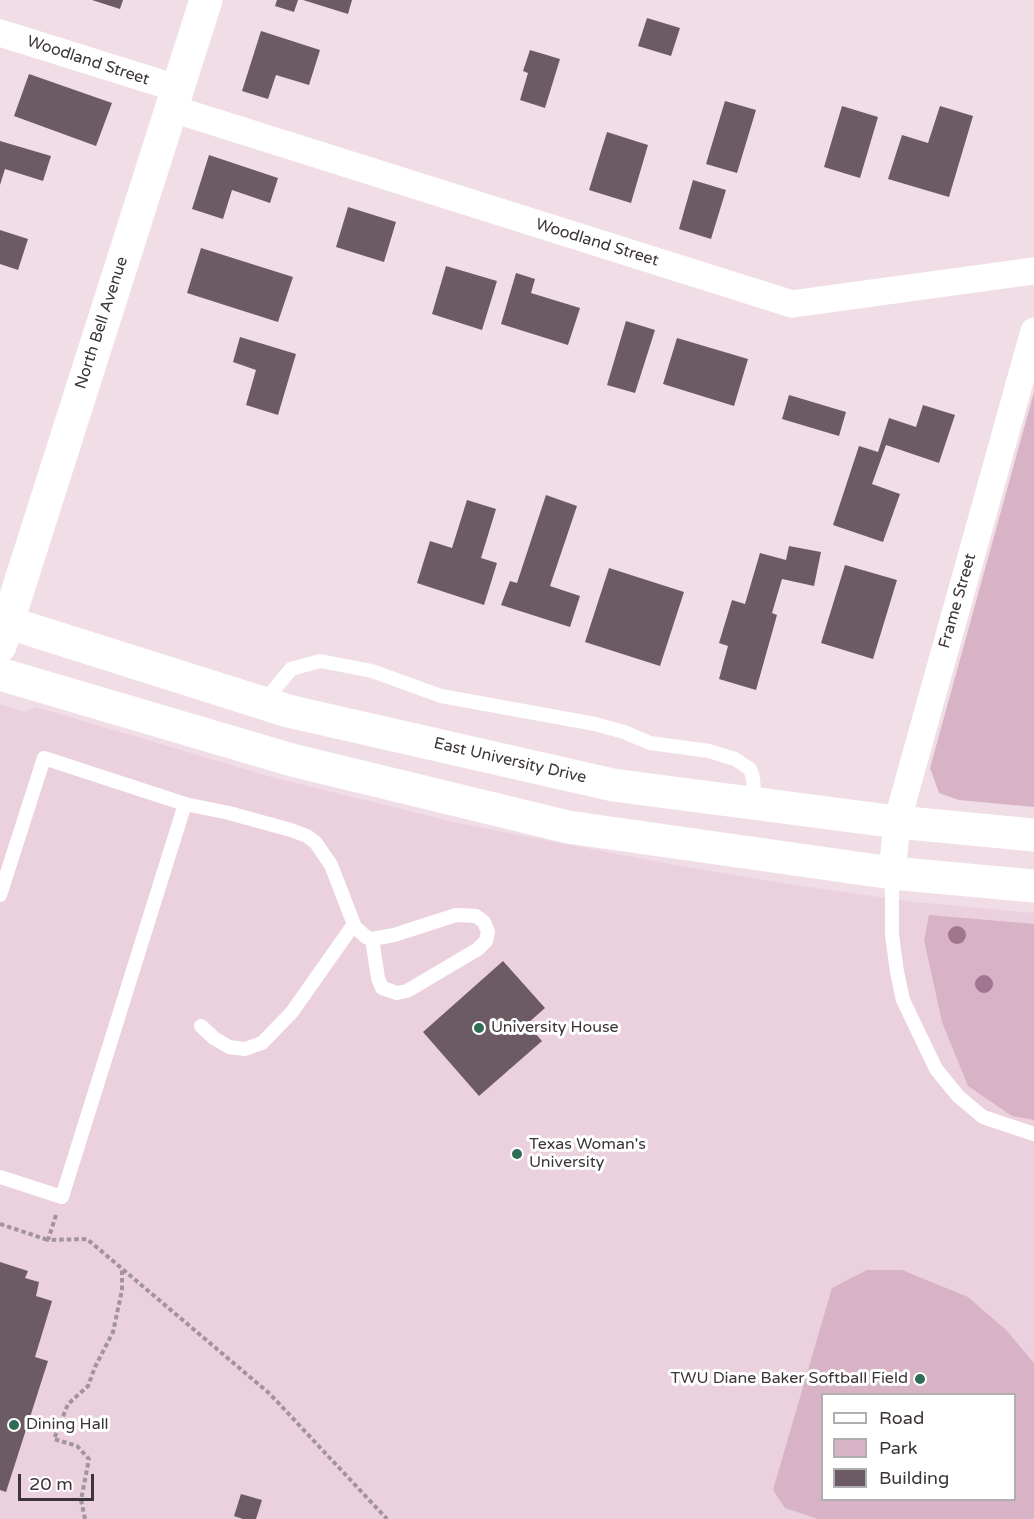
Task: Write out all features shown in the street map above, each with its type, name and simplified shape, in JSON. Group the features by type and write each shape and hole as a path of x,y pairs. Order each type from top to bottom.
{"main road":[{"name":"North Bell Avenue","path":"3,630 206,0"},
{"name":"East University Drive","path":"3,630 288,711 613,785 897,822 1034,835"},
{"path":"0,674 292,760 568,827 892,873 1034,886"}],"street":[{"name":"Woodland Street","path":"0,33 173,98 792,304 1034,271"},
{"name":"Frame Street","path":"892,873 897,822 1034,331"}],"lane":[{"path":"263,703 291,669 320,661 372,671 441,696 595,724 624,732 650,743 709,751 735,759 750,769 755,804"},
{"path":"0,895 44,758 185,804 229,813 307,836 316,843 331,865 354,924 366,937 372,939 393,934 456,915 476,916 484,922 488,932 486,941 478,949 407,991 398,993 382,988 378,978 372,939"},
{"path":"0,1177 62,1197 185,804"},
{"path":"892,873 892,935 903,1000 936,1069 958,1096 983,1117 1034,1134"},
{"path":"201,1026 214,1038 229,1047 245,1049 262,1043 292,1012 354,924"}],"path":[{"path":"48,1240 62,1197"},
{"path":"0,1224 48,1240 87,1239 270,1394 387,1519"},
{"path":"85,1519 81,1500 89,1459 76,1446 54,1439 68,1404 88,1386 113,1332 122,1290 122,1269"}],"shaded area":[{"name":"Texas Woman's University","path":"0,704 26,712 36,707 271,777 457,823 674,865 794,885 915,902 1034,913 1034,1519 0,1519"}],"green space":[{"path":"1034,392 1034,807 959,800 939,793 930,768"},
{"path":"929,915 1034,924 1034,1120 1012,1116 968,1086 942,1022 924,940"},
{"name":"TWU Diane Baker Softball Field","path":"867,1270 902,1270 968,1297 1006,1330 1034,1363 1034,1519 818,1519 785,1508 773,1490 832,1288"}],"building":[{"path":"92,0 123,0 120,9"},
{"path":"277,0 298,0 294,12 275,6"},
{"path":"303,0 352,0 348,14"},
{"path":"647,18 680,28 671,56 638,46"},
{"path":"261,31 320,50 309,85 276,75 268,99 242,91"},
{"path":"530,50 560,59 545,108 520,100 528,73 523,71"},
{"path":"29,74 112,103 96,146 14,116"},
{"path":"725,101 756,110 737,173 706,164"},
{"path":"842,106 878,117 860,178 824,167"},
{"path":"940,106 973,116 949,197 888,179 902,135 928,143"},
{"path":"607,132 648,145 631,203 589,190"},
{"path":"0,141 51,156 43,181 5,169 0,185"},
{"path":"209,155 278,178 270,203 232,190 223,219 192,209"},
{"path":"693,180 726,190 711,239 679,229"},
{"path":"348,207 396,222 384,262 336,247"},
{"path":"0,230 28,239 18,270 0,264"},
{"path":"201,248 293,277 278,322 187,293"},
{"path":"446,266 497,281 482,330 432,314"},
{"path":"516,273 535,279 531,293 580,308 568,345 501,324"},
{"path":"626,321 655,330 635,393 607,385"},
{"path":"240,337 296,354 278,415 246,405 256,370 233,362"},
{"path":"677,338 748,359 734,406 663,384"},
{"path":"789,395 846,412 839,436 782,419"},
{"path":"923,405 955,415 939,463 886,445 872,484 900,494 883,542 833,525 859,446 878,452 889,418 916,427"},
{"path":"546,495 577,506 550,586 580,596 570,627 501,605 510,581 517,583"},
{"path":"467,500 496,509 481,558 497,563 484,605 417,583 430,541 452,548"},
{"path":"789,546 821,552 814,586 782,579 772,613 777,615 756,690 719,679 728,646 719,643 732,600 745,604 760,553 786,560"},
{"path":"845,565 897,580 873,659 821,643"},
{"path":"609,568 684,592 660,666 585,642"},
{"name":"University House","path":"503,961 545,1008 527,1024 542,1041 479,1096 423,1032"},
{"name":"Dining Hall","path":"0,1262 28,1271 25,1278 39,1282 36,1296 52,1301 35,1357 48,1361 6,1492 0,1490"},
{"path":"241,1494 262,1500 256,1519 234,1516"}],"place":[{"name":"University House","path":"479,1028"},
{"name":"Texas Woman's University","path":"517,1154"},
{"name":"TWU Diane Baker Softball Field","path":"920,1379"},
{"name":"Dining Hall","path":"14,1425"}]}
